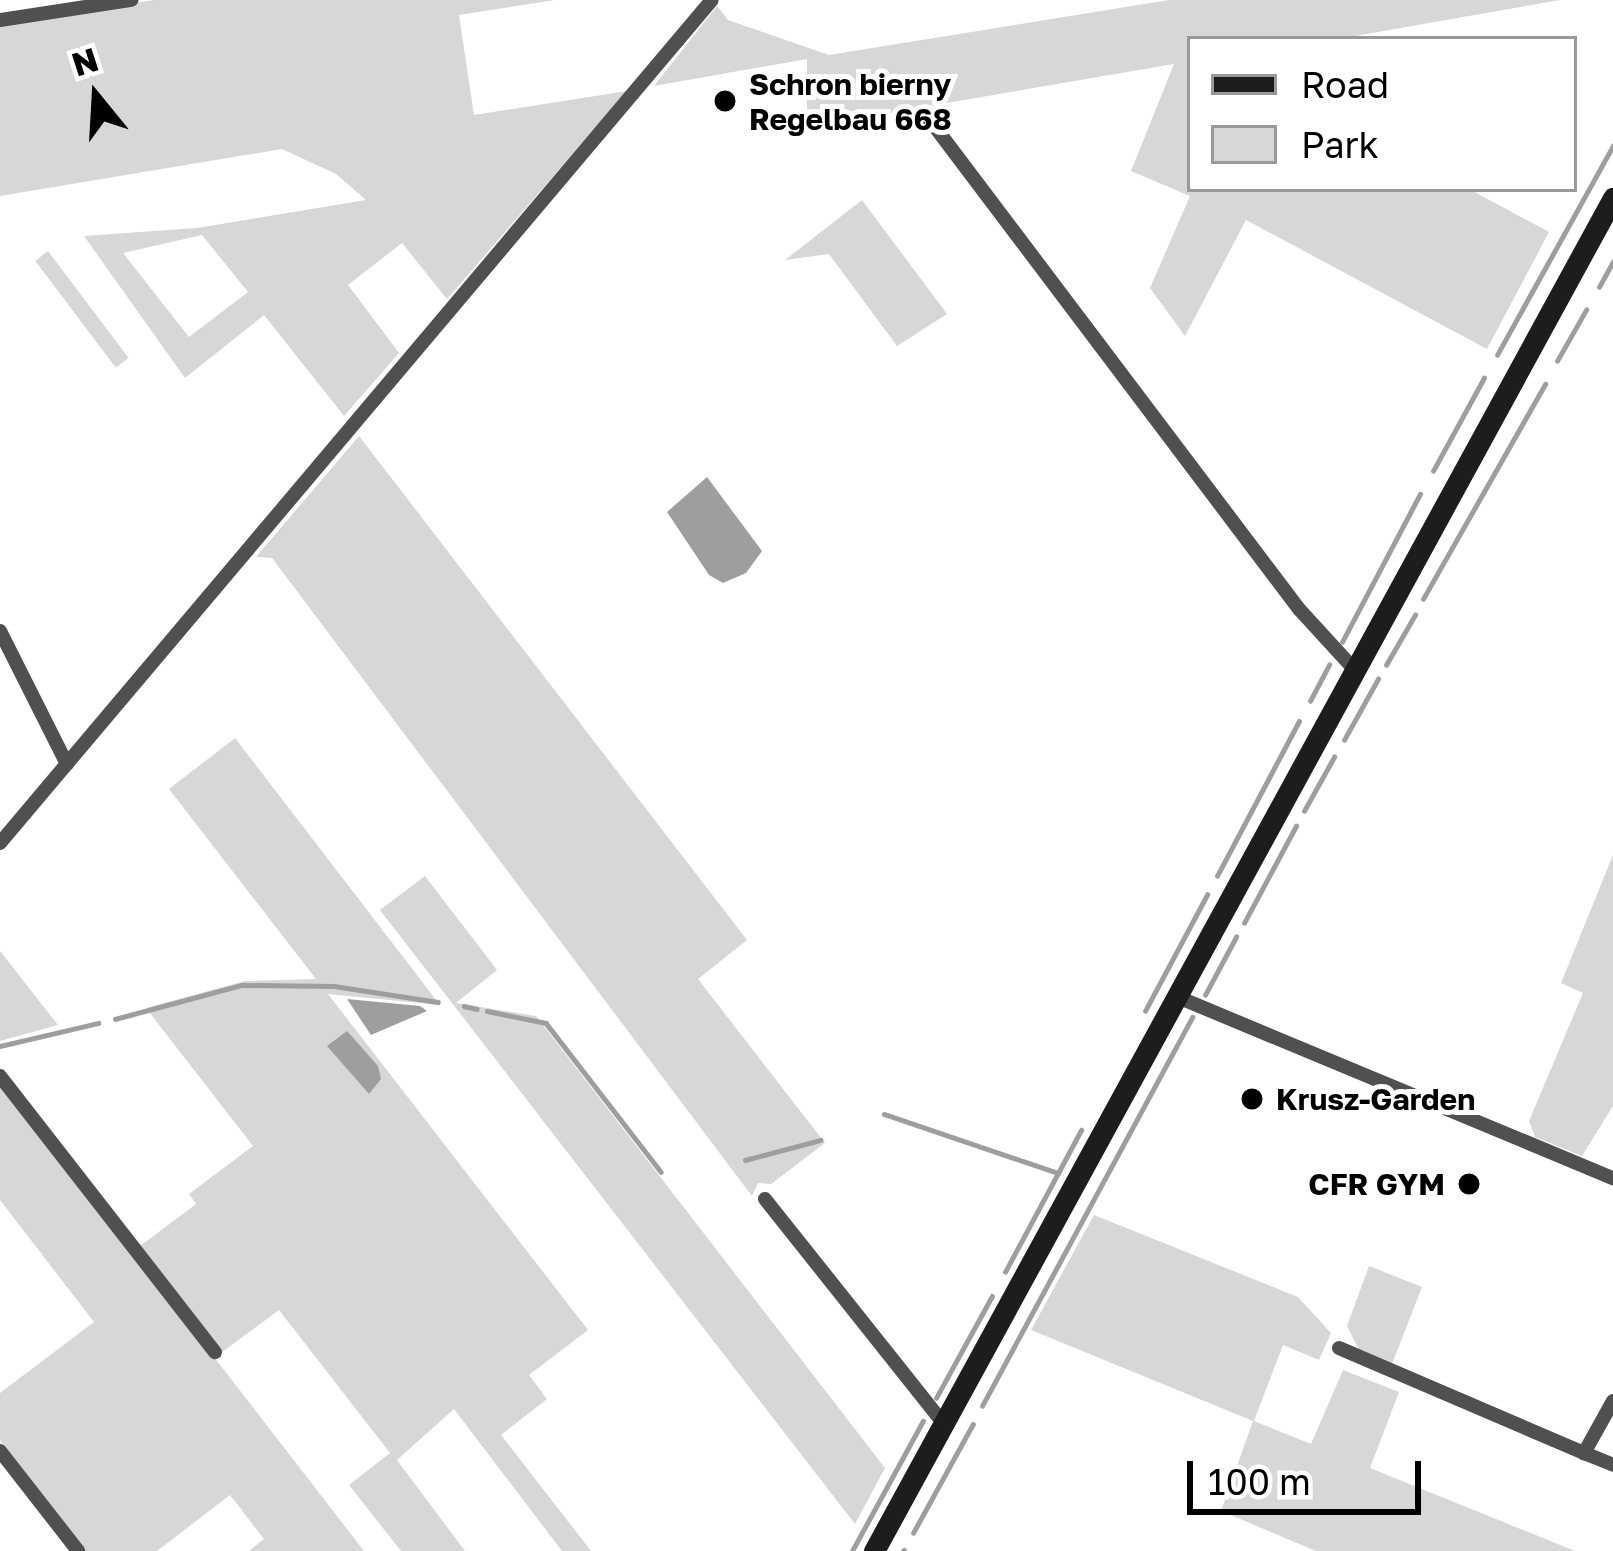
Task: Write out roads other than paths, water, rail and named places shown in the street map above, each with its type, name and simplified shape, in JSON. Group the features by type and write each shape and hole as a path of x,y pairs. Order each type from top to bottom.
{"street":[{"path":"0,20 131,0"},
{"path":"0,843 712,0"},
{"path":"923,111 1299,609 1354,669"},
{"path":"874,1551 1613,198"},
{"path":"0,631 67,764"},
{"path":"1180,998 1613,1178"},
{"path":"0,1076 215,1352"},
{"path":"765,1199 944,1424"},
{"path":"1339,1348 1613,1465"},
{"path":"1584,1454 1613,1400"},
{"path":"0,1451 78,1551"}],"waterway":[{"path":"1497,355 1613,146"},
{"path":"1599,287 1613,262"},
{"path":"1557,361 1586,310"},
{"path":"1433,471 1484,378"},
{"path":"1423,599 1545,384"},
{"path":"1342,642 1420,494"},
{"path":"1386,665 1415,615"},
{"path":"1310,701 1329,665"},
{"path":"1344,740 1378,679"},
{"path":"1217,876 1299,721"},
{"path":"1304,811 1334,757"},
{"path":"1244,923 1296,826"},
{"path":"1145,1011 1207,895"},
{"path":"1205,995 1236,937"},
{"path":"115,1019 242,985 334,986 438,1002"},
{"path":"464,1006 477,1009"},
{"path":"487,1011 546,1023 661,1172"},
{"path":"982,1406 1192,1017"},
{"path":"0,1046 98,1023"},
{"path":"884,1114 1058,1173"},
{"path":"1005,1272 1081,1130"},
{"path":"745,1160 820,1140"},
{"path":"936,1398 992,1296"},
{"path":"852,1551 923,1421"},
{"path":"913,1533 973,1424"}],"place":[{"name":"Schron bierny Regelbau 668","path":"725,101"},
{"name":"Krusz-Garden","path":"1252,1099"},
{"name":"CFR GYM","path":"1469,1184"}]}
